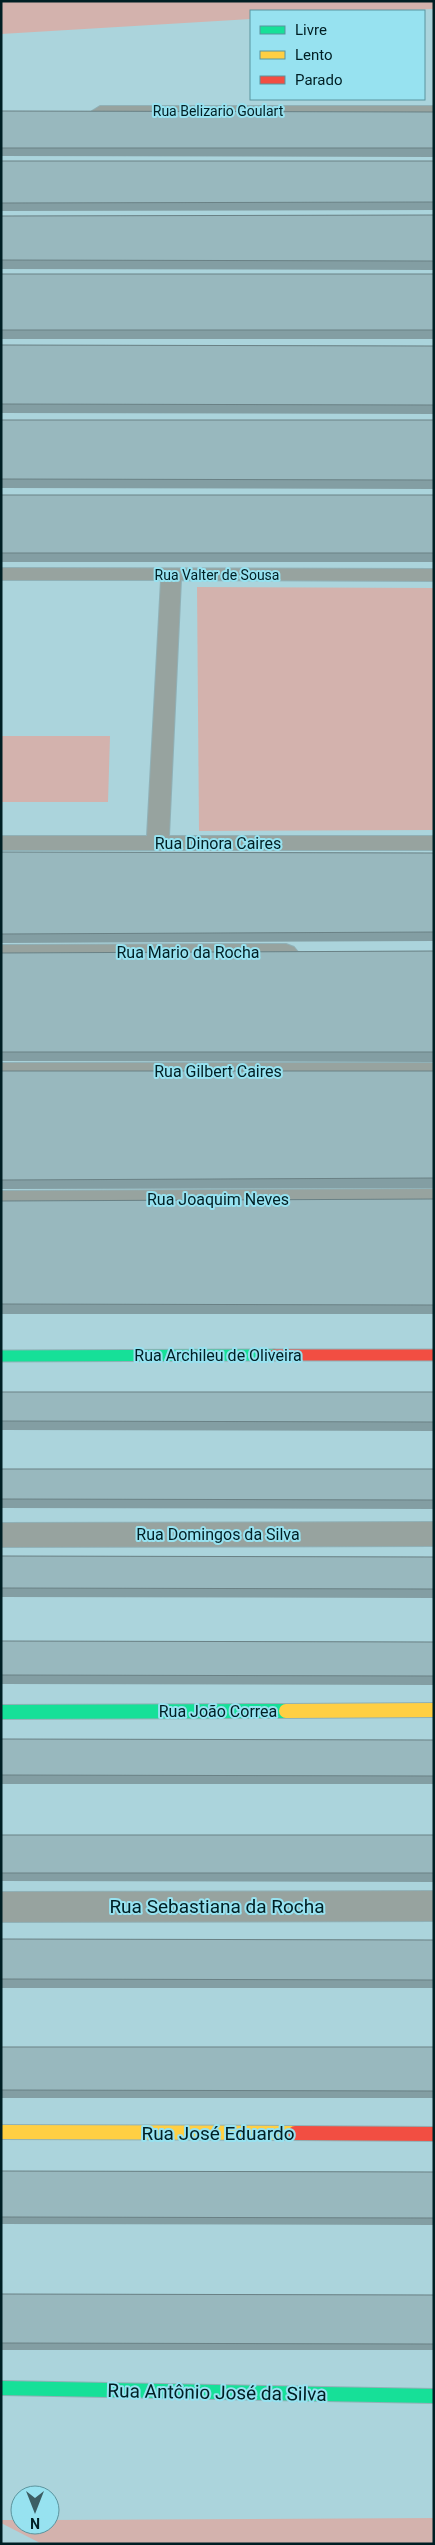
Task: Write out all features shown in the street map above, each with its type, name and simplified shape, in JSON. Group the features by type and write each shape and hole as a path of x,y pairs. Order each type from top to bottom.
{"street":[{"name":"Rua Belizario Goulart","path":"80,111 434,111"},
{"name":"Rua Valter de Sousa","path":"1,574 434,575"},
{"path":"158,843 171,575"},
{"name":"Rua Dinora Caires","path":"1,843 434,843"},
{"name":"Rua Mario da Rocha","path":"1,953 306,952"},
{"name":"Rua Gilbert Caires","path":"1,1071 434,1071"},
{"name":"Rua Joaquim Neves","path":"1,1200 434,1198"},
{"name":"Rua Archileu de Oliveira","path":"1,1356 434,1355"},
{"name":"Rua Domingos da Silva","path":"1,1535 434,1534"},
{"name":"Rua João Correa","path":"1,1712 434,1710"},
{"name":"Rua Sebastiana da Rocha","path":"1,1907 434,1906"},
{"name":"Rua José Eduardo","path":"1,2132 434,2134"},
{"name":"Rua Antônio José da Silva","path":"1,2388 434,2396"}],"shaded area":[{"path":"1,1 434,1 434,9 250,10 250,19 1,34"},
{"path":"197,587 434,588 434,830 199,831"},
{"path":"1,736 110,736 108,802 1,802"},
{"path":"434,2518 434,2544 42,2544 24,2535 60,2535 60,2520"},
{"path":"1,2520 10,2520 10,2528 1,2523"}],"building":[{"path":"1,111 434,112 434,148 1,148"},
{"path":"1,161 434,161 434,202 1,203"},
{"path":"434,215 434,261 1,260 1,216"},
{"path":"1,274 434,274 434,330 1,330"},
{"path":"1,345 434,346 434,405 1,404"},
{"path":"1,420 434,420 434,480 1,479"},
{"path":"1,495 434,495 434,553 1,553"},
{"path":"1,852 434,853 434,932 1,934"},
{"path":"434,951 434,1052 1,1052 1,953"},
{"path":"1,1071 434,1071 434,1178 1,1180"},
{"path":"434,1199 434,1305 1,1304 1,1201"},
{"path":"1,1392 434,1392 434,1422 1,1421"},
{"path":"1,1469 434,1469 434,1500 1,1499"},
{"path":"1,1556 434,1557 434,1589 1,1588"},
{"path":"1,1641 434,1642 434,1676 1,1675"},
{"path":"1,1739 434,1740 434,1776 1,1775"},
{"path":"1,1835 434,1835 434,1873 1,1873"},
{"path":"1,1939 434,1940 434,1980 1,1979"},
{"path":"1,2047 434,2047 434,2091 1,2090"},
{"path":"1,2171 434,2172 434,2218 1,2217"},
{"path":"1,2294 434,2295 434,2344 1,2343"}],"traffic: fast":[{"path":"1,1356 274,1355"},
{"path":"1,1712 286,1711"},
{"path":"1,2388 434,2396"}],"traffic: slow":[{"path":"286,1711 434,1710"},
{"path":"1,2132 295,2133"}],"traffic: jam":[{"path":"274,1355 434,1355"},
{"path":"295,2133 434,2134"}]}
